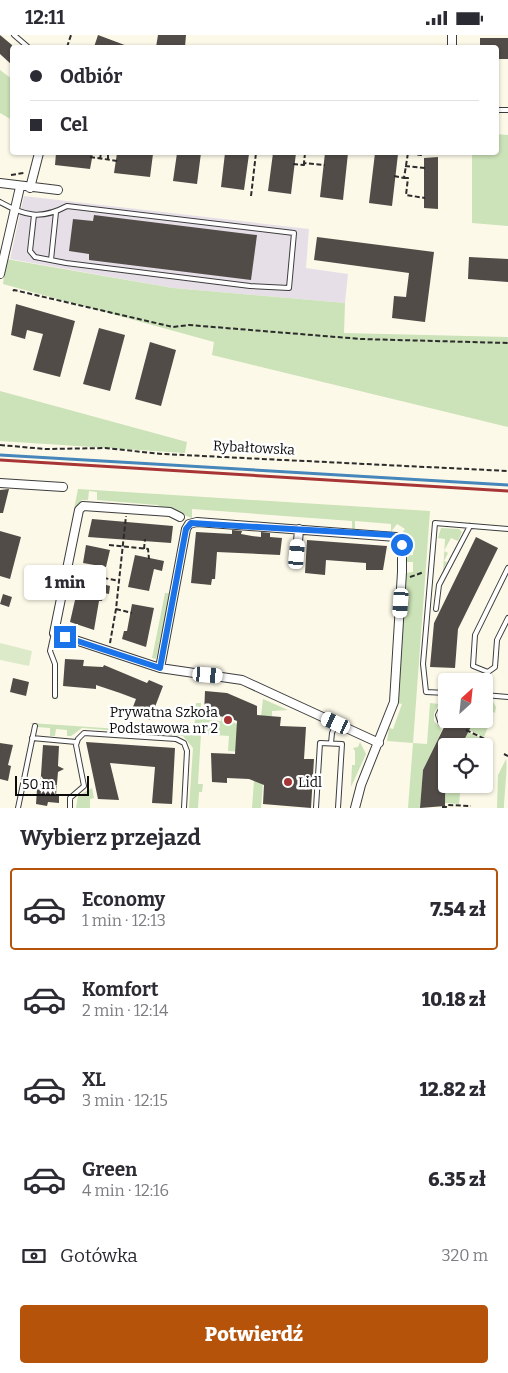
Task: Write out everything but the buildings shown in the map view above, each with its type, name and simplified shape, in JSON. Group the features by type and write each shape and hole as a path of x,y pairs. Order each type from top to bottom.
{"street":[{"path":"30,187 39,155"},
{"path":"0,183 20,187 58,190"},
{"path":"0,274 20,187"},
{"path":"0,483 63,487"},
{"path":"180,517 170,513 127,509 83,507 79,510 54,633 160,668 236,678 379,743"},
{"path":"160,668 186,529 189,524 197,522 392,535 398,538 401,543 402,587 394,702 361,785 355,808"},
{"path":"297,554 299,529"}],"lane":[{"path":"14,35 26,45"},
{"path":"0,202 15,211 34,215 51,215 68,206 294,233 288,288 240,285 35,257 30,251 34,215"},
{"path":"51,260 56,212"},
{"path":"438,692 426,691 422,664 435,523 508,529"},
{"path":"436,609 439,585 470,527"},
{"path":"508,568 475,635 474,666 479,670 490,672 495,667 497,640 508,618"},
{"path":"54,633 50,651 55,664 55,696"},
{"path":"493,696 508,697"},
{"path":"331,743 336,723"},
{"path":"18,808 34,726"},
{"path":"76,742 84,733 180,741 184,743 187,751 184,808"},
{"path":"32,738 76,742"},
{"path":"70,808 70,798 84,786 76,742"},
{"path":"316,808 320,743 342,744 338,808"}],"path":[{"path":"100,159 103,155"},
{"path":"106,155 108,160"},
{"path":"251,196 256,155"},
{"path":"304,163 305,155"},
{"path":"90,157 118,161"},
{"path":"404,178 406,157"},
{"path":"293,164 325,165"},
{"path":"405,166 425,168"},
{"path":"394,176 408,178 406,195 425,198"},
{"path":"12,291 173,327 189,325 361,339 508,343"},
{"name":"Rybałtowska","path":"0,445 45,449 105,448 162,453 508,471"},
{"path":"109,645 116,609 127,509"},
{"path":"144,549 145,539"},
{"path":"109,545 148,549 149,559"},
{"path":"66,571 119,581"},
{"path":"406,578 424,572"},
{"path":"95,584 96,577"},
{"path":"116,609 132,613"},
{"path":"466,730 483,738"},
{"path":"504,754 508,756"},
{"path":"442,807 447,805 471,806"}],"shaded area":[{"path":"24,196 309,229 306,268 348,274 345,303 173,288 10,259"}],"green space":[{"path":"0,70 10,78 10,119 0,113"},
{"path":"499,134 508,135 508,226 472,223 472,155 499,155"},
{"path":"6,259 173,288 345,303 344,333 508,337 508,427 212,355 214,342 3,284"},
{"path":"0,391 187,442 185,453 0,441"},
{"path":"78,489 430,511 413,743 387,741 389,728 393,729 402,704 398,703 406,573 413,572 413,562 406,562 406,555 413,555 413,548 406,548 400,535 405,529 397,524 391,532 391,524 355,521 355,529 352,529 352,521 192,509 192,518 157,505 97,500 97,492 89,491 88,500 82,500 74,509"},
{"path":"441,528 459,529 462,532 458,541 451,538 444,550 445,539 438,538"},
{"path":"444,551 448,553 444,561 447,562 443,572"},
{"path":"165,593 170,593 156,659 152,658"},
{"path":"0,643 32,651 29,666 0,660"},
{"path":"263,699 288,710 272,711 272,716 268,716 261,808 252,808 256,753 228,751 229,736 201,734 198,784 203,784 202,792 199,792 198,808 189,808 193,748 183,736 82,728 71,736 67,736 67,730 56,729 55,736 50,736 50,728 37,727 30,723 194,734 196,703 201,703 201,717 207,717 207,720 221,721 222,716 227,717 226,719 259,734"},
{"path":"493,702 496,707 495,713 493,712"},
{"path":"430,703 438,704 434,713 434,721 438,728 442,730 423,770 420,808 408,808 413,743 427,744"},
{"path":"470,728 488,728 484,737 469,730"},
{"path":"468,732 481,738 465,738"},
{"path":"360,742 366,754 351,787 352,765 355,765 355,751 353,748 358,747"},
{"path":"506,759 504,808 497,808 498,775"},
{"path":"92,788 94,798 90,799 90,808 76,808 78,796"},
{"path":"445,793 460,793 459,804 445,803"}],"waterway":[{"path":"0,455 508,485"}],"railway":[{"path":"0,460 508,491"}],"place":[{"name":"Prywatna Szkoła Podstawowa nr 2","path":"228,720"},
{"name":"Lidl","path":"288,782"}],"route":[{"path":"65,637 160,668 186,529 191,523 392,535 401,541 402,545"}]}
